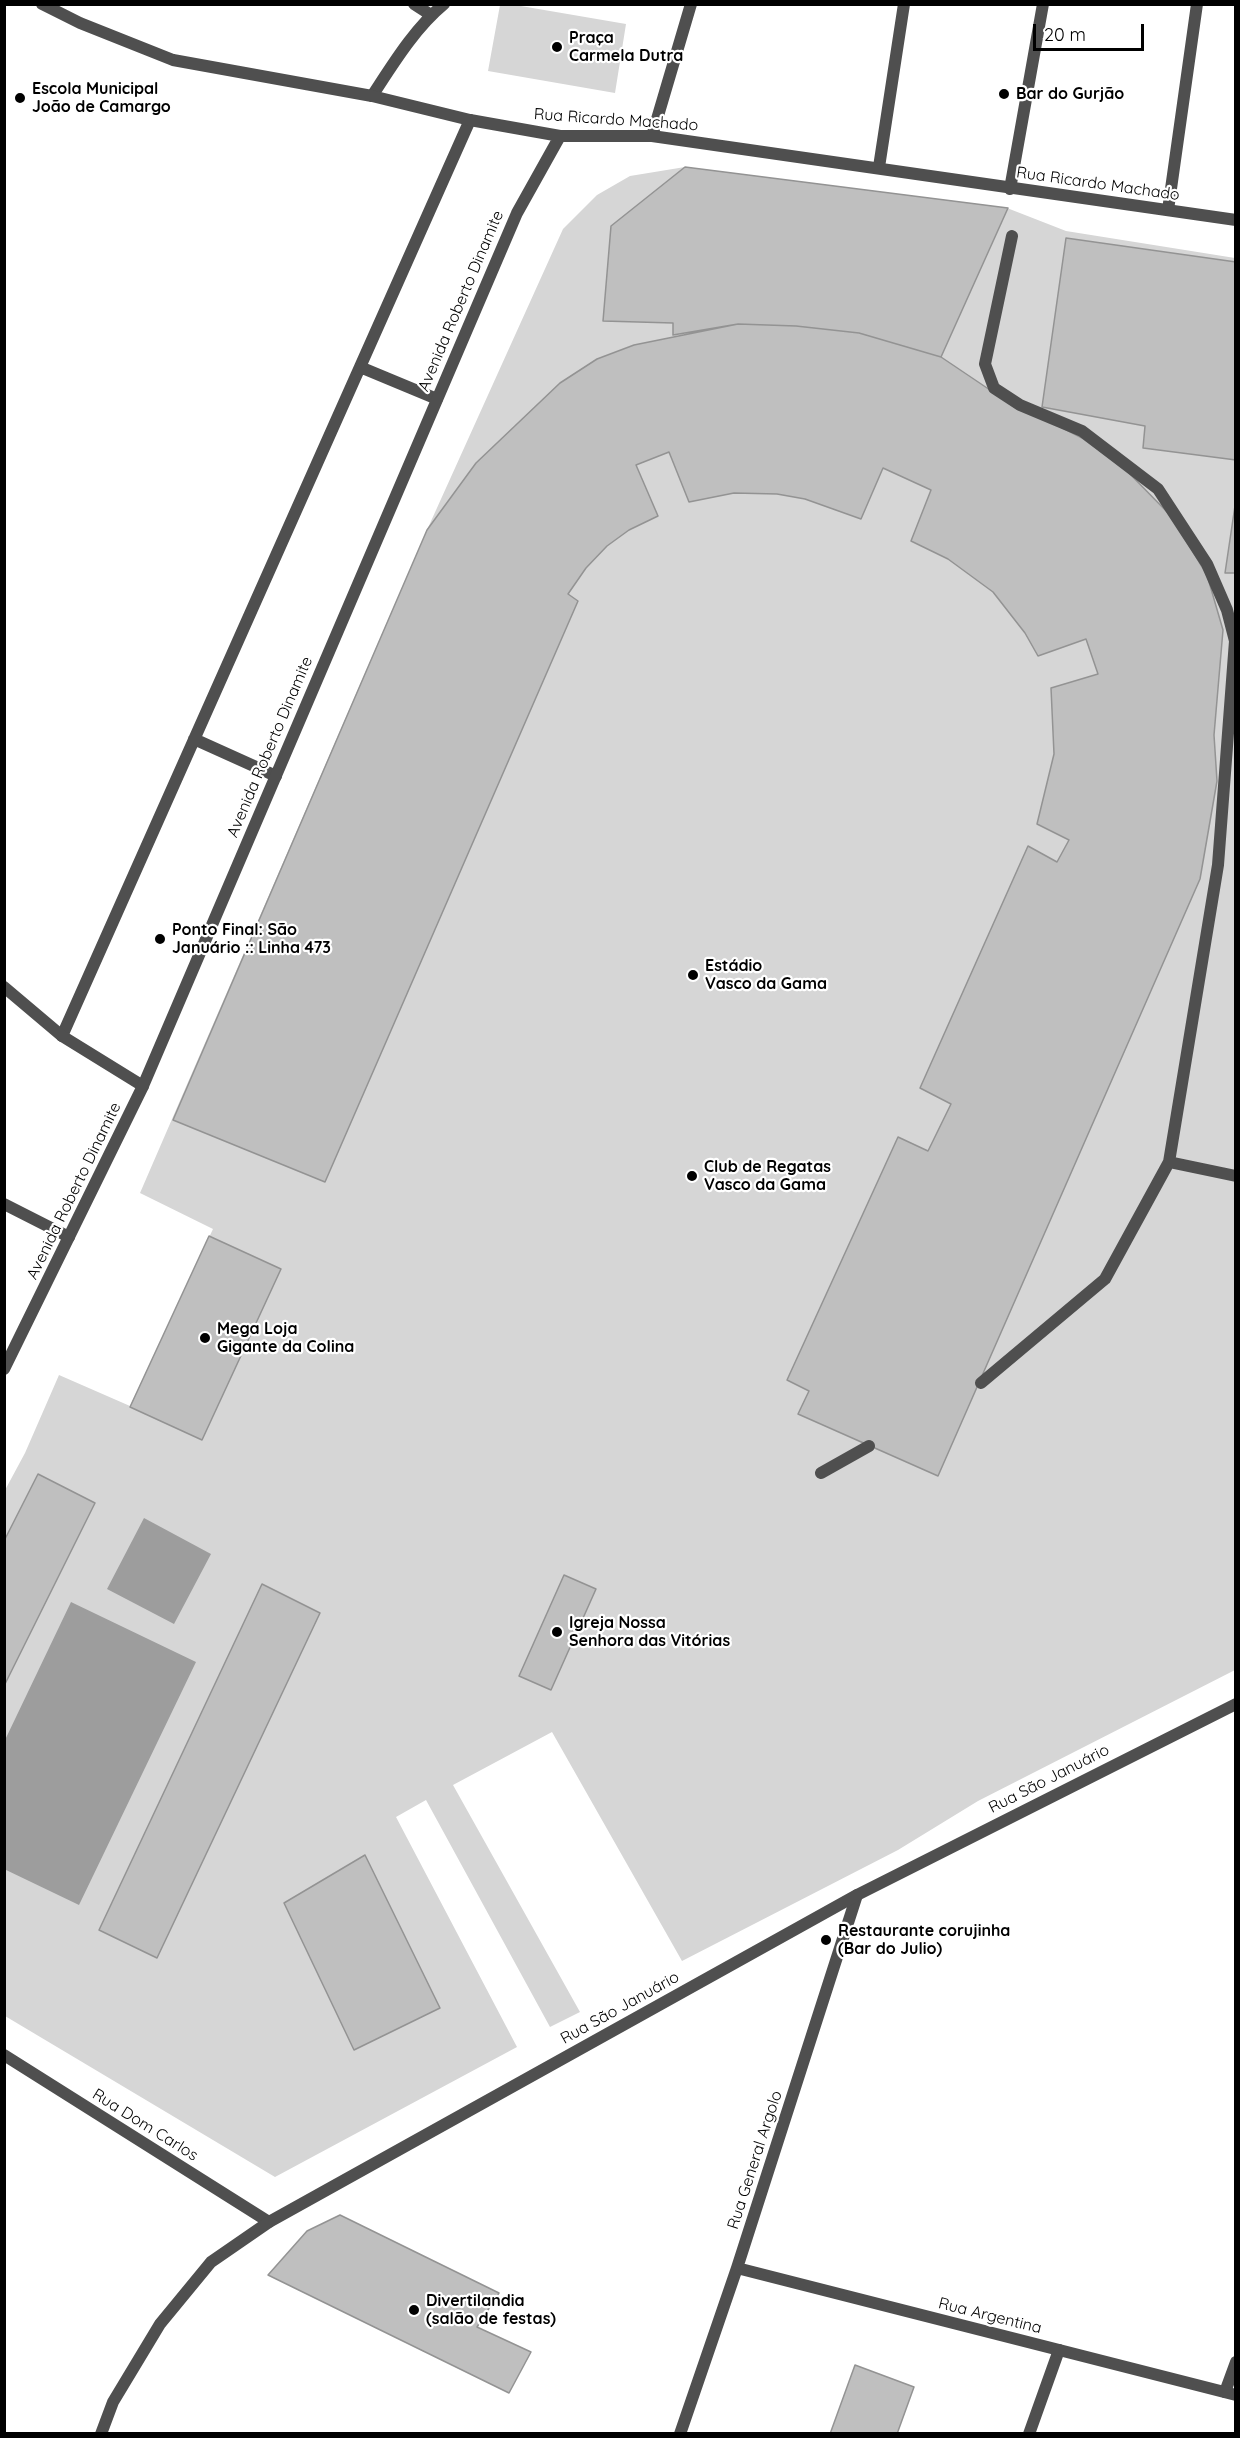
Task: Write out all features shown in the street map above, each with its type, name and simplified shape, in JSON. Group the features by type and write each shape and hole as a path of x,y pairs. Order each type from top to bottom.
{"street":[{"name":"Rua Ricardo Machado","path":"42,4 80,23 173,60 372,96 470,120 560,136 652,136 1236,220"},
{"path":"414,4 431,15"},
{"path":"372,96 406,46 431,15 444,4"},
{"path":"652,136 691,4"},
{"path":"879,167 904,4"},
{"path":"1010,189 1043,4"},
{"path":"1168,210 1197,4"},
{"path":"62,1036 470,120"},
{"name":"Avenida Roberto Dinamite","path":"4,1369 143,1086 517,213 560,136"},
{"path":"981,1383 1105,1280 1169,1161 1218,866 1235,641 1231,611 1207,564 1158,489 1082,431 1020,405 994,388 985,364 1012,236"},
{"path":"360,367 437,399"},
{"path":"194,739 276,776"},
{"path":"4,987 62,1036 143,1086"},
{"path":"1169,1161 1236,1176"},
{"path":"4,1204 69,1237"},
{"path":"821,1473 869,1446"},
{"name":"Rua São Januário","path":"101,2433 113,2402 160,2324 211,2262 269,2222 857,1895 1236,1704"},
{"name":"Rua General Argolo","path":"680,2433 737,2268 857,1895"},
{"name":"Rua Dom Carlos","path":"4,2055 269,2222"},
{"name":"Rua Argentina","path":"737,2268 1230,2393"},
{"path":"1029,2433 1059,2350"},
{"path":"1230,2393 1236,2362"}],"shaded area":[{"name":"Praça Carmela Dutra","path":"500,5 515,5 626,24 615,93 488,71"},
{"name":"Club de Regatas Vasco da Gama","path":"685,167 1007,208 1066,231 1235,258 1235,1670 978,1801 898,1850 682,1961 552,1732 453,1785 580,2012 550,2027 426,1800 396,1817 517,2047 275,2177 5,2016 4,1492 25,1453 59,1375 130,1406 213,1229 140,1193 427,530 563,229 597,195 630,176"},
{"path":"144,1518 211,1554 174,1624 107,1589"},
{"path":"71,1602 196,1662 79,1905 4,1869 5,1740"}],"building":[{"path":"685,167 1008,208 941,357 859,333 796,326 738,324 673,335 673,323 603,321 611,226"},
{"path":"1066,238 1236,262 1236,460 1143,448 1145,426 1042,407"},
{"path":"738,324 796,326 859,333 941,357 993,392 1082,438 1127,471 1172,517 1207,575 1223,630 1214,735 1217,781 1200,879 938,1476 798,1414 809,1391 787,1380 898,1137 928,1151 951,1104 920,1088 1028,846 1057,862 1069,840 1037,824 1054,754 1051,688 1098,674 1086,639 1038,656 1025,633 993,592 948,559 911,541 931,490 883,468 861,519 805,499 777,494 734,493 689,502 669,452 636,465 658,516 629,530 607,546 586,568 568,594 578,601 325,1182 173,1120 427,530 476,463 560,383 597,359 634,345"},
{"path":"1236,499 1236,573 1225,573"},
{"name":"Mega Loja Gigante da Colina","path":"209,1236 281,1269 202,1440 130,1407"},
{"path":"38,1474 95,1503 4,1686 4,1541"},
{"name":"Igreja Nossa Senhora das Vitórias","path":"564,1575 596,1589 551,1690 519,1676"},
{"path":"262,1584 320,1613 157,1958 99,1930"},
{"path":"365,1855 440,2008 354,2050 284,1903"},
{"name":"Divertilandia (salão de festas)","path":"340,2215 499,2293 477,2327 531,2352 509,2393 268,2275 307,2231"},
{"path":"855,2365 914,2387 897,2434 830,2434"}],"place":[{"name":"Praça Carmela Dutra","path":"557,47"},
{"name":"Bar do Gurjão","path":"1004,94"},
{"name":"Escola Municipal João de Camargo","path":"20,98"},
{"name":"Ponto Final: São Januário :: Linha 473","path":"160,939"},
{"name":"Estádio Vasco da Gama","path":"693,975"},
{"name":"Club de Regatas Vasco da Gama","path":"692,1176"},
{"name":"Mega Loja Gigante da Colina","path":"205,1338"},
{"name":"Igreja Nossa Senhora das Vitórias","path":"557,1632"},
{"name":"Restaurante corujinha (Bar do Julio)","path":"826,1940"},
{"name":"Divertilandia (salão de festas)","path":"414,2310"}]}
